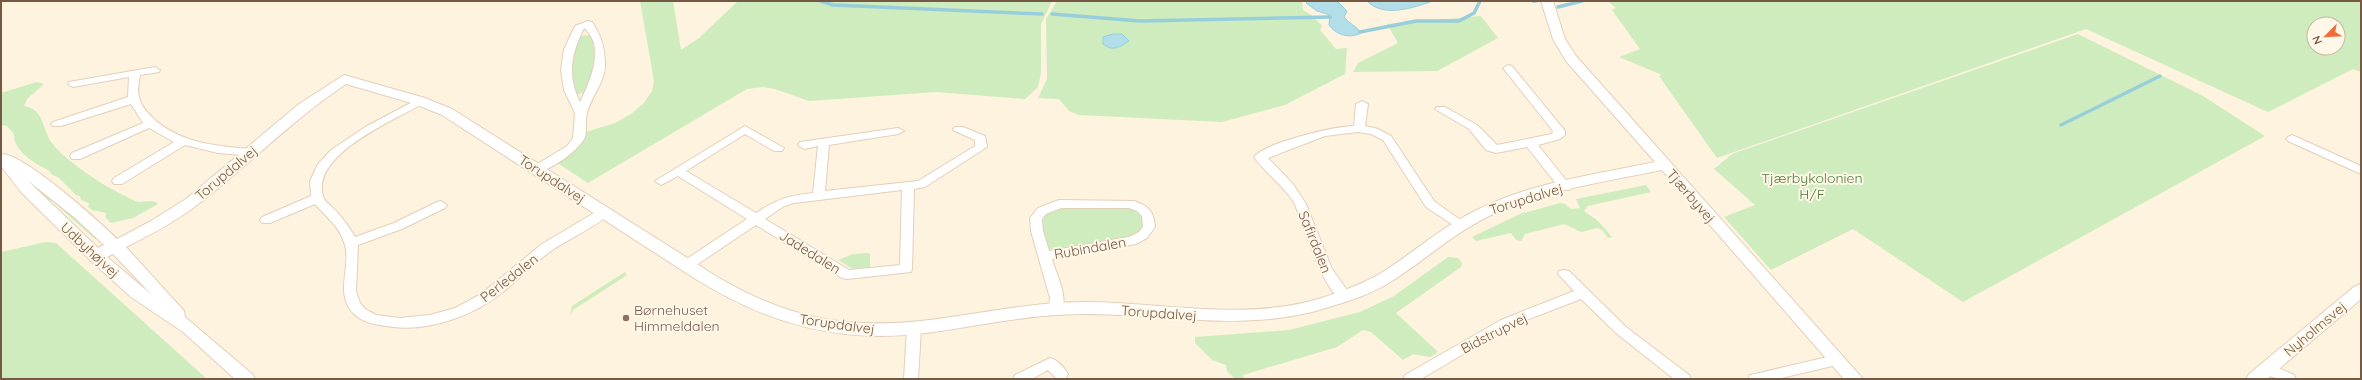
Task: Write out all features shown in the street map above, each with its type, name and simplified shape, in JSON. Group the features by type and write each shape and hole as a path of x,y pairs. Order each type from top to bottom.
{"street":[{"name":"Tjærbyvej","path":"1547,1 1559,39 1571,58 1854,379"},
{"path":"538,169 571,149 576,143 581,112 596,81 600,59 596,36 592,28 586,24 580,26 575,35 565,70 569,91 581,112"},
{"path":"1440,109 1472,127 1490,147 1496,149 1530,143 1559,135 1559,131 1508,68"},
{"path":"73,84 155,70"},
{"path":"135,73 133,87 134,100 141,112 165,133 184,141 207,147 250,153"},
{"name":"Torupdalvej","path":"96,256 176,212 250,153 294,115 344,79 420,101 447,112 538,169 603,213 746,300 794,318 851,329 914,329 1056,308 1087,308 1203,317 1252,316 1315,306 1345,296 1392,275 1460,224 1512,201 1565,187 1665,165"},
{"path":"57,124 134,100"},
{"path":"420,101 336,151 324,164 315,178 317,198 334,216 351,243 398,226 441,205"},
{"path":"1358,128 1362,104"},
{"path":"76,156 152,123"},
{"name":"Safirdalen","path":"1345,296 1324,269 1309,222 1287,181 1260,157 1293,142 1358,128 1379,132 1387,138 1430,204 1460,224"},
{"path":"661,181 745,129 778,148"},
{"path":"687,265 780,203 794,199 908,187 929,180 981,147 981,138 959,129"},
{"path":"804,145 898,131"},
{"path":"2292,139 2361,170"},
{"path":"118,181 184,141"},
{"path":"819,196 824,142"},
{"path":"1530,143 1565,187"},
{"name":"Udbyhøjvej","path":"2,157 41,182 116,246 154,286 189,328 246,379"},
{"name":"Udbyhøjvej","path":"2,157 26,189 137,294 189,328"},
{"name":"Jadedalen","path":"678,171 848,275 906,269 908,187"},
{"path":"266,220 317,198"},
{"name":"Rubindalen","path":"1046,256 1132,241 1143,235 1149,227 1148,215 1137,206 1121,203 1059,204 1042,210 1036,218 1037,231 1046,256 1057,298 1056,308"},
{"name":"Perledalen","path":"351,243 350,296 354,306 361,312 378,320 392,322 419,322 442,317 479,302 540,253 603,213"},
{"path":"1564,274 1621,330 1684,379"},
{"name":"Nyholmsvej","path":"2255,379 2361,290"},
{"name":"Bidstrupvej","path":"1410,379 1506,324 1582,293"},
{"path":"911,379 914,329"},
{"path":"1755,379 1836,360"},
{"path":"1020,379 1050,363 1061,374"},
{"name":"Nyholmsvej","path":"2268,368 2289,379"}],"green space":[{"path":"640,1 673,1 681,50 699,38 738,1 1052,1 1041,24 1041,73 1038,87 1025,99 936,92 809,101 775,89 763,87 747,89 588,183 556,162 581,144 586,132 615,123 631,114 644,103 652,91 654,81"},
{"path":"1057,1 1302,1 1303,10 1313,16 1322,26 1320,30 1336,49 1347,48 1345,74 1285,105 1222,122 1079,115 1069,111 1059,99 1038,98 1047,79 1046,19"},
{"path":"1607,1 2361,1 2361,72 2353,69 2268,112 2086,29 1717,158 1659,76 1662,75 1619,57 1640,49 1612,10 1616,8"},
{"path":"1481,16 1498,38 1437,71 1353,72 1358,63 1398,43 1387,24"},
{"name":"Tjærbykolonien H/F","path":"2078,34 2203,96 2265,136 1963,302 1853,229 1771,270 1724,217 1755,205 1714,169 1732,154"},
{"path":"591,35 597,54 588,92 575,95 569,68 579,36"},
{"path":"37,82 44,84 27,99 24,106 31,108 39,115 48,137 58,151 87,174 135,201 153,201 158,204 133,218 111,223 105,217 106,213 92,210 88,207 89,203 81,200 80,196 76,195 59,178 32,161 21,151 17,146 14,134 7,126 1,125 1,93"},
{"path":"23,174 48,193 98,238 95,239 52,201 34,192"},
{"path":"1646,185 1651,192 1588,206 1584,211 1598,221 1612,237 1608,238 1602,230 1597,228 1581,232 1564,224 1525,234 1521,241 1516,240 1511,233 1476,241 1472,237 1520,214 1560,203 1565,204 1571,209 1580,208 1576,199"},
{"path":"1124,206 1142,214 1144,228 1133,236 1055,251 1048,248 1040,221 1048,212 1058,208"},
{"path":"46,242 56,243 207,379 1,379 1,252"},
{"path":"853,254 870,254 870,267 853,269 838,260"},
{"path":"1448,257 1458,258 1462,263 1461,267 1396,313 1438,352 1430,357 1413,354 1403,360 1371,332 1363,330 1337,347 1243,375 1244,379 1235,379 1227,371 1226,365 1212,360 1195,343 1195,337 1289,330 1360,312 1394,296"},
{"path":"625,272 627,275 573,310 570,316 572,306"}],"water":[{"path":"1308,1 1337,1 1347,11 1344,17 1361,33 1352,36 1339,34 1329,25 1330,15 1317,11 1306,3"},
{"path":"1367,1 1433,1 1408,9 1390,10 1381,9"},
{"path":"1113,34 1122,34 1129,41 1116,48 1110,48 1103,44 1103,37"}],"waterway":[{"path":"821,1 833,5 1042,14"},
{"path":"1360,32 1416,21 1459,21 1474,13 1480,1"},
{"path":"1558,7 1582,1"},
{"path":"1052,14 1140,21 1330,17"},
{"path":"2061,125 2160,76"}],"place":[{"name":"Børnehuset Himmeldalen","path":"626,318"}]}
